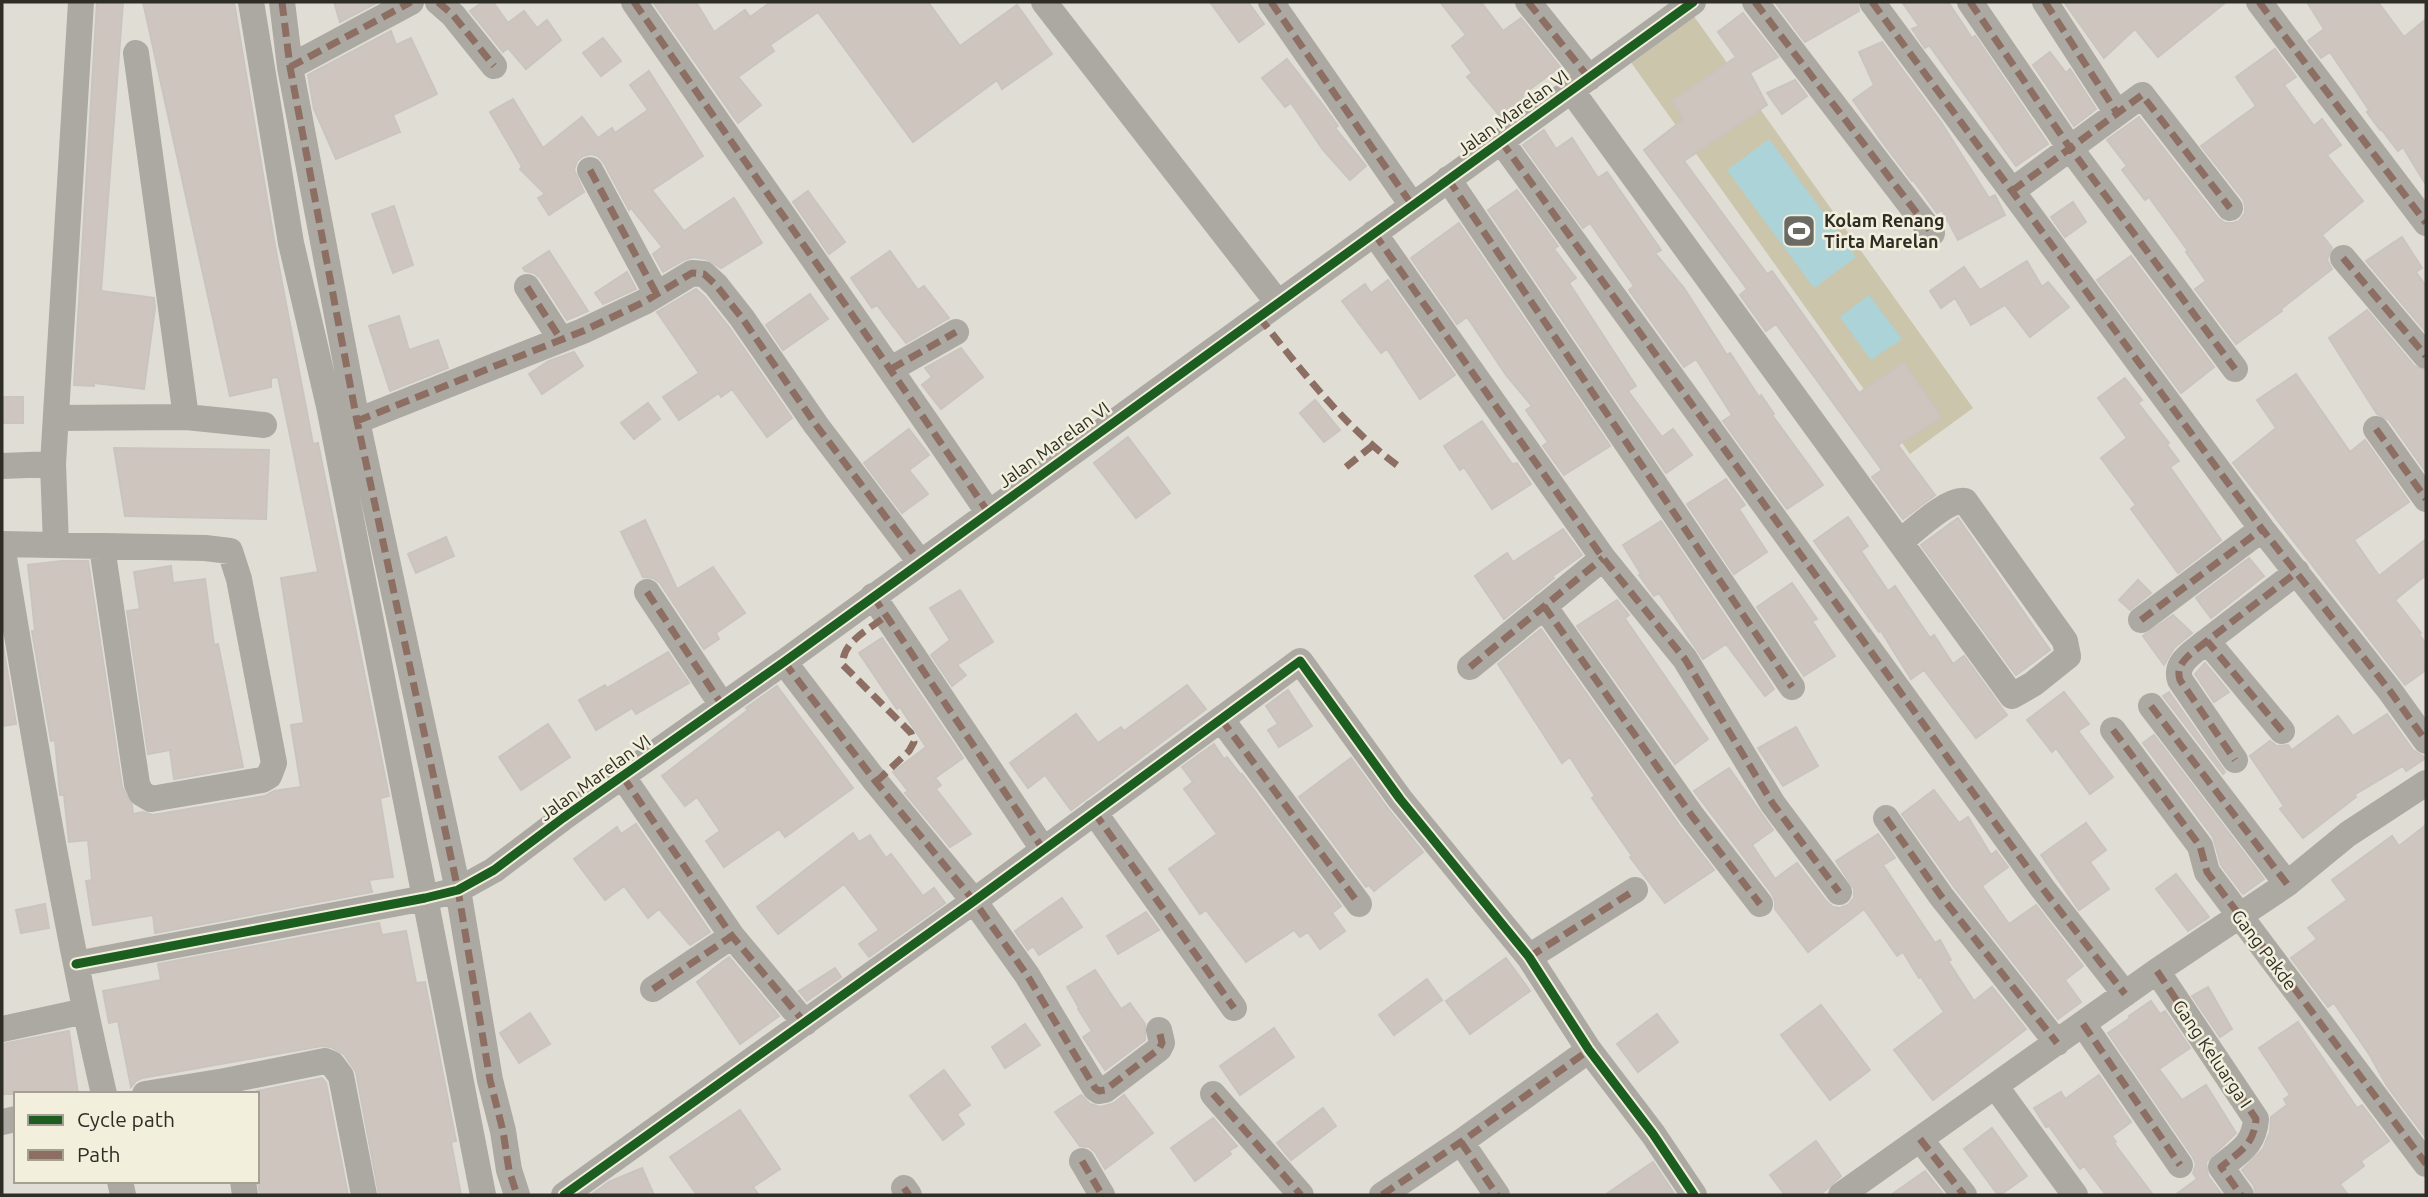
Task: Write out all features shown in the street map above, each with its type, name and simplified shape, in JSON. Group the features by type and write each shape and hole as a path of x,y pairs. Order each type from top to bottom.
{"street":[{"path":"56,545 53,464 81,2"},
{"path":"251,2 291,243 330,406 483,1195"},
{"path":"282,2 290,67 357,421 458,890 490,1080 517,1195"},
{"path":"290,67 411,2"},
{"path":"438,2 453,15 494,66"},
{"path":"634,2 988,512"},
{"path":"1044,2 1278,303"},
{"path":"1271,2 1412,205"},
{"path":"1528,2 1580,84 1900,542 2012,696 2034,684 2068,656 2065,641 1965,501 1959,500 1946,506 1900,542"},
{"name":"Jalan Marelan VI","path":"76,964 425,898 458,890 494,870 1693,2"},
{"path":"1755,2 1932,233"},
{"path":"1872,2 2262,529 2390,691 2426,741"},
{"path":"1970,2 2070,148 2235,369"},
{"path":"2045,2 2117,113"},
{"path":"2259,2 2426,223"},
{"path":"136,54 186,417"},
{"path":"2012,191 2142,94 2230,208"},
{"path":"1501,141 2035,878 2126,994"},
{"path":"590,170 656,293"},
{"path":"1448,179 1792,687"},
{"path":"1374,233 1604,558 1685,659 1773,804 1839,892"},
{"path":"2343,258 2426,356"},
{"path":"357,421 583,331 644,302 692,273 704,274 716,285 816,425 920,562"},
{"path":"527,287 560,338"},
{"path":"891,369 956,332"},
{"path":"56,418 186,417 264,425"},
{"path":"2376,429 2426,499"},
{"path":"2,466 53,464"},
{"path":"2141,620 2262,529"},
{"path":"102,547 137,784 141,793 151,799 261,780 269,776 274,763 239,579 230,551 205,548 2,545 76,964 104,1092"},
{"path":"1470,667 1604,558"},
{"path":"2235,760 2180,680 2178,673 2181,663 2297,572"},
{"path":"647,592 722,705"},
{"path":"873,596 1043,849"},
{"path":"1544,607 1692,816 1760,905"},
{"path":"2207,641 2282,731"},
{"path":"564,1195 974,901 1300,661 1400,799 1529,957 1589,1050 1653,1134 1694,1195"},
{"path":"784,662 876,782 974,901 1027,975 1095,1088 1099,1091 1105,1090 1159,1049 1159,1030"},
{"path":"2151,706 2287,884"},
{"path":"1221,719 1359,904"},
{"name":"Gang Pakde","path":"2113,730 2200,846 2207,872 2238,915 2426,1164"},
{"path":"623,777 732,936 805,1023"},
{"path":"1841,1195 2157,971 2287,884 2348,834 2426,783"},
{"path":"1094,812 1234,1008"},
{"path":"1885,818 2057,1043"},
{"path":"1529,957 1635,890"},
{"path":"653,989 732,936"},
{"name":"Gang Keluarga I","path":"2157,971 2256,1119 2250,1142 2221,1167 2241,1195"},
{"path":"2,1029 85,1011"},
{"path":"2083,1024 2180,1165"},
{"path":"1382,1195 1589,1050"},
{"path":"172,1092 226,1088 325,1061 332,1064 341,1076 364,1195"},
{"path":"1996,1087 2075,1195"},
{"path":"1213,1094 1301,1195"},
{"path":"1920,1139 1964,1195"},
{"path":"1461,1142 1497,1195"},
{"path":"1082,1161 1102,1195"}],"shaded area":[{"name":"Kolam Renang Tirta Marelan","path":"1688,8 1973,408 1910,454 1625,54"}],"water":[{"path":"1769,139 1856,257 1814,288 1727,170"},
{"path":"1869,295 1902,339 1871,360 1840,317"}],"building":[{"path":"97,2 123,2 101,291 154,298 144,389 94,383 94,386 74,385"},
{"path":"143,2 234,2 275,246 313,444 318,443 389,796 380,798 393,877 369,880 372,892 155,933 153,915 93,925 86,881 92,880 88,840 69,842 64,795 60,795 55,740 51,741 32,631 35,631 28,565 88,561 122,787 132,805 133,814 143,812 153,815 265,796 274,791 301,787 291,725 304,723 281,578 318,572 278,377 271,378 271,387 230,396"},
{"path":"334,2 378,2 340,22"},
{"path":"483,2 493,2 508,23 524,11 537,28 547,20 561,40 526,69 508,48 503,52 470,11"},
{"path":"653,2 696,2 714,32 745,10 750,17 771,2 928,2 960,46 1017,5 1052,54 1002,89 997,80 913,142 818,12 770,45 774,51 738,77 761,105 738,123"},
{"path":"1210,2 1248,2 1264,24 1239,42"},
{"path":"1440,2 1481,2 1503,31 1521,18 1560,67 1522,95 1527,103 1503,120 1467,77 1472,73 1452,46 1466,35"},
{"path":"1775,2 1857,2 1859,11 1805,42"},
{"path":"1902,2 1948,2 1972,38 1975,36 2048,144 2016,166 1929,45 1925,48 1912,29 1919,26"},
{"path":"2064,2 2226,2 2158,57 2135,29 2104,58"},
{"path":"2307,2 2378,2 2404,37 2426,19 2426,185 2403,147 2398,151 2367,112 2369,110 2330,52 2321,58 2308,41 2324,29"},
{"path":"1743,13 1778,57 1750,73 1767,105 1684,161 1767,274 1772,271 1859,393 1904,363 1941,417 1898,445 1935,495 1903,519 1872,477 1882,470 1776,324 1766,331 1740,295 1747,289 1644,150 1684,119 1672,101 1736,57 1718,32"},
{"path":"391,31 396,45 411,38 437,94 393,115 400,132 336,159 314,109 308,75"},
{"path":"603,38 621,61 601,76 583,53"},
{"path":"1882,42 1941,122 1989,198 1995,195 2005,215 1958,240 1942,210 1937,213 1883,143 1853,100 1874,85 1859,52"},
{"path":"2275,49 2296,77 2284,85 2314,126 2322,119 2341,145 2327,155 2363,201 2322,235 2332,248 2327,260 2332,269 2281,309 2282,311 2236,344 2195,289 2206,281 2186,252 2188,251 2149,197 2145,200 2122,170 2127,166 2107,140 2139,117 2218,218 2225,223 2239,221 2245,213 2243,199 2201,146 2256,106 2236,77"},
{"path":"2050,52 2066,73 2070,69 2096,109 2074,126 2033,65"},
{"path":"1287,59 1338,126 1335,128 1366,166 1350,180 1323,150 1291,103 1285,107 1262,78"},
{"path":"649,71 703,156 652,190 684,231 734,198 762,243 721,268 706,259 693,257 663,272 653,254 662,247 631,208 629,210 598,156 591,154 577,161 574,170 584,192 549,215 538,198 545,194 520,169 522,167 490,112 513,99 543,148 582,117 598,138 612,128 615,133 648,110 630,85"},
{"path":"1795,80 1807,96 1782,114 1767,93"},
{"path":"1544,130 1556,149 1572,138 1598,178 1607,172 1661,250 1655,253 1684,288 1727,355 1730,353 1823,485 1787,509 1723,421 1732,415 1696,359 1684,367 1629,290 1634,286 1590,223 1583,228 1523,145"},
{"path":"1517,190 1558,246 1554,249 1576,278 1569,283 1636,386 1628,391 1662,437 1673,429 1692,455 1666,473 1488,210"},
{"path":"808,191 845,242 829,254 793,202"},
{"path":"2073,202 2086,222 2065,237 2051,217"},
{"path":"394,206 413,265 393,273 372,214"},
{"path":"1459,223 1610,446 1564,475 1543,446 1548,442 1526,410 1532,406 1506,375 1467,317 1457,324 1411,258"},
{"path":"2402,237 2422,268 2416,272 2426,286 2426,332 2366,261"},
{"path":"549,251 588,311 567,320 540,278 523,268"},
{"path":"890,251 918,290 924,286 949,318 906,343 877,305 872,308 851,278"},
{"path":"2131,256 2214,367 2181,393 2097,280"},
{"path":"2027,261 2042,287 2048,282 2069,307 2030,337 2005,305 1971,325 1955,298 1941,308 1930,291 1964,267 1980,290"},
{"path":"627,272 636,289 603,304 595,293"},
{"path":"1388,280 1455,375 1420,399 1387,349 1381,353 1342,301 1365,284 1371,293"},
{"path":"696,289 729,327 792,418 767,437 732,389 721,397 719,393 679,420 663,397 699,373 657,312"},
{"path":"810,294 828,319 783,350 766,325"},
{"path":"2367,310 2414,366 2426,371 2426,472 2389,420 2377,414 2329,338"},
{"path":"399,316 409,350 438,340 448,368 390,391 369,326"},
{"path":"961,348 983,377 941,409 922,385 932,377 925,368"},
{"path":"574,352 583,366 542,394 529,374 549,361"},
{"path":"2296,374 2350,452 2365,440 2409,502 2354,540 2379,576 2426,539 2426,575 2395,600 2421,633 2419,634 2426,644 2426,670 2405,685 2233,463 2276,428 2257,400"},
{"path":"2125,378 2142,400 2138,403 2169,443 2167,445 2179,461 2170,467 2221,540 2178,573 2131,509 2136,505 2101,458 2127,438 2098,398"},
{"path":"2,397 23,397 23,423 2,423"},
{"path":"1315,400 1340,430 1324,442 1300,413"},
{"path":"648,403 660,419 634,439 621,423"},
{"path":"1482,421 1512,464 1517,463 1531,484 1492,509 1464,467 1460,470 1444,446"},
{"path":"909,429 929,455 909,470 928,494 902,513 864,463"},
{"path":"1128,437 1170,493 1136,518 1094,463"},
{"path":"114,448 269,450 266,519 125,516"},
{"path":"1726,479 1745,505 1739,509 1767,552 1734,574 1687,504"},
{"path":"1848,517 1868,546 1861,551 1888,591 1895,586 1930,638 1934,635 1953,664 1964,656 2007,715 1976,738 1924,670 1911,679 1881,631 1879,632 1814,541"},
{"path":"1958,518 2050,650 2016,675 1921,545"},
{"path":"645,520 677,589 713,567 745,613 716,633 719,639 704,649 660,583 653,578 643,577 621,532"},
{"path":"1661,521 1774,689 1765,696 1726,644 1703,659 1659,593 1654,596 1639,575 1641,574 1623,545"},
{"path":"1563,529 1582,555 1553,576 1554,578 1504,619 1475,576 1507,553 1513,562"},
{"path":"446,537 454,556 416,573 408,554"},
{"path":"2249,558 2264,576 2211,618 2196,598"},
{"path":"171,566 173,583 205,579 214,645 218,644 243,767 174,779 170,750 148,754 127,611 140,609 134,572"},
{"path":"2138,580 2151,593 2130,610 2119,600"},
{"path":"1792,583 1817,619 1812,621 1835,656 1804,676 1757,607"},
{"path":"960,590 993,642 957,665 966,675 952,686 931,655 950,640 930,608"},
{"path":"1617,600 1629,615 1626,620 1708,739 1675,764 1577,626"},
{"path":"2173,615 2192,633 2174,648 2164,665 2143,636"},
{"path":"1541,629 1679,825 1714,870 1665,903 1630,857 1632,856 1592,798 1595,796 1570,757 1562,763 1498,664"},
{"path":"882,638 963,758 935,778 941,785 936,789 971,834 950,847 905,793 908,791 893,772 926,747 859,653"},
{"path":"2,639 16,724 2,726"},
{"path":"668,652 689,683 636,714 632,708 596,730 579,700 605,685 607,688"},
{"path":"2205,663 2229,692 2214,702 2195,674"},
{"path":"1187,685 1206,709 1071,810 1045,775 1028,788 1010,763 1076,714 1098,743 1121,727 1124,731"},
{"path":"777,686 853,788 785,837 779,829 724,867 706,841 720,831 697,797 685,806 662,776"},
{"path":"1288,690 1312,726 1279,747 1268,730 1278,724 1266,706"},
{"path":"2064,692 2089,724 2078,731 2113,777 2090,794 2056,748 2052,752 2027,720"},
{"path":"2169,692 2225,772 2223,774 2163,696"},
{"path":"2387,714 2413,750 2426,758 2406,771 2403,766 2354,795 2356,797 2303,838 2280,809 2284,806 2250,756 2270,741 2277,746 2288,745 2292,750 2338,716 2353,736"},
{"path":"548,724 570,757 521,790 499,757"},
{"path":"1796,727 1818,766 1783,786 1758,748"},
{"path":"2154,735 2264,879 2243,894 2221,865 2213,837 2143,743"},
{"path":"1214,744 1224,759 1227,757 1242,774 1341,906 1332,913 1345,931 1320,949 1308,932 1300,937 1294,930 1246,962 1206,910 1200,914 1169,869 1217,834 1184,789 1193,782 1182,767"},
{"path":"1351,758 1423,852 1374,891 1369,885 1366,887 1299,797"},
{"path":"1729,768 1773,830 1752,845 1775,879 1797,863 1833,907 1848,905 1854,898 1854,889 1836,861 1878,834 1895,858 1883,865 1935,943 1940,940 1951,960 1948,961 1974,1001 1992,987 2026,1029 1933,1100 1894,1050 1944,1012 1903,952 1897,956 1864,909 1808,952 1775,909 1772,894 1694,791"},
{"path":"1934,790 1959,823 1968,817 1991,855 1996,851 2008,867 1982,886 2009,924 2036,905 2083,966 2065,980 2081,1002 2058,1019 1954,887 1902,814"},
{"path":"2086,823 2106,850 2090,862 2109,889 2079,910 2041,855"},
{"path":"636,824 710,932 690,945 659,909 648,918 624,886 605,900 574,859 617,827 621,834"},
{"path":"2426,825 2426,1138 2387,1086 2334,1003 2328,1007 2291,958 2317,939 2308,928 2347,900 2332,880 2392,836 2399,846"},
{"path":"853,833 859,842 870,835 886,858 891,854 923,896 934,888 945,903 869,957 859,944 879,930 844,884 778,934 757,907"},
{"path":"2176,874 2209,917 2188,931 2156,889"},
{"path":"1062,898 1082,927 1039,955 1033,946 1028,950 1015,931"},
{"path":"45,904 49,928 21,933 16,910"},
{"path":"1146,912 1159,930 1118,954 1107,936"},
{"path":"379,923 382,935 406,931 416,983 425,982 456,1141 451,1142 461,1195 379,1195 356,1072 344,1054 331,1047 322,1046 142,1078 131,1087 118,1021 109,1023 103,991 161,980 158,964"},
{"path":"729,957 779,1016 740,1044 697,982"},
{"path":"1506,958 1530,991 1470,1034 1446,1001"},
{"path":"835,968 841,977 807,1001 799,991"},
{"path":"1095,970 1121,1009 1130,1003 1145,1024 1145,1040 1105,1070 1083,1037 1092,1031 1067,987"},
{"path":"1427,979 1442,1000 1394,1035 1379,1015"},
{"path":"2208,987 2232,1029 2220,1037 2192,996"},
{"path":"2151,1001 2160,1014 2165,1011 2190,1048 2159,1069 2182,1100 2206,1085 2236,1133 2206,1162 2208,1176 2222,1195 2175,1195 2197,1179 2193,1173 2196,1164 2108,1033"},
{"path":"1821,1005 1870,1070 1830,1100 1781,1035"},
{"path":"530,1013 550,1044 519,1063 500,1033"},
{"path":"1657,1014 1678,1042 1638,1072 1617,1044"},
{"path":"2298,1022 2357,1108 2362,1105 2389,1141 2361,1161 2364,1166 2340,1184 2348,1195 2256,1195 2254,1186 2242,1170 2263,1149 2270,1132 2271,1117 2287,1105 2284,1099 2290,1095 2259,1048"},
{"path":"1025,1024 1040,1045 1005,1068 992,1047"},
{"path":"1274,1028 1294,1057 1240,1095 1220,1066"},
{"path":"69,1031 78,1092 2,1094 2,1044"},
{"path":"944,1070 970,1105 957,1114 964,1124 943,1140 910,1096"},
{"path":"2099,1075 2131,1122 2112,1136 2116,1142 2114,1143 2153,1195 2106,1195 2084,1166 2080,1169 2034,1108 2061,1092 2065,1099"},
{"path":"322,1078 326,1083 348,1195 260,1195 257,1091"},
{"path":"1081,1095 1090,1104 1101,1107 1114,1103 1124,1095 1153,1133 1105,1169 1095,1152 1089,1147 1080,1146 1055,1112"},
{"path":"1323,1108 1336,1126 1291,1160 1277,1143"},
{"path":"740,1110 780,1169 753,1187 759,1195 697,1195 670,1157"},
{"path":"1213,1118 1237,1146 1229,1151 1231,1154 1195,1181 1171,1148"},
{"path":"1992,1128 2027,1176 2000,1195 1964,1149"},
{"path":"1816,1141 1841,1176 1820,1195 1785,1195 1770,1175"},
{"path":"1653,1162 1675,1195 1605,1195"},
{"path":"642,1168 654,1195 591,1195 609,1182"},
{"path":"1925,1171 1944,1195 1891,1195"}],"marked path":[{"path":"282,2 290,67 357,421 458,890 490,1080 517,1195"},
{"path":"290,67 411,2"},
{"path":"438,2 453,15 494,66"},
{"path":"634,2 988,512"},
{"path":"1271,2 1412,205"},
{"path":"1528,2 1589,78"},
{"path":"1755,2 1932,233"},
{"path":"1872,2 2262,529 2390,691 2426,741"},
{"path":"1970,2 2070,148 2235,369"},
{"path":"2045,2 2117,113"},
{"path":"2259,2 2426,223"},
{"path":"2012,191 2142,95 2230,208"},
{"path":"1501,141 2043,889 2125,994"},
{"path":"590,170 656,293"},
{"path":"1448,179 1792,687"},
{"path":"1374,233 1603,558 1685,659 1773,804 1839,892"},
{"path":"2343,258 2426,356"},
{"path":"357,421 583,331 644,302 692,273 704,274 742,318 816,425 920,562"},
{"path":"527,287 560,338"},
{"path":"1259,317 1341,415 1398,466"},
{"path":"891,369 956,332"},
{"path":"2376,429 2426,499"},
{"path":"1346,467 1372,446"},
{"path":"2141,620 2262,529"},
{"path":"1470,667 1603,558"},
{"path":"2282,731 2207,641 2297,572"},
{"path":"647,592 722,705"},
{"path":"873,596 1043,849"},
{"path":"1544,606 1692,816 1760,904"},
{"path":"876,782 909,751 914,742 911,733 843,665 847,649 852,643 886,616"},
{"path":"2207,641 2182,663 2180,680 2235,760"},
{"path":"784,662 876,782 974,901 1027,975 1095,1088 1099,1091 1105,1090 1159,1049 1162,1043 1159,1030"},
{"path":"2151,706 2287,884"},
{"path":"1221,719 1359,904"},
{"path":"2113,730 2200,846 2207,872 2426,1164"},
{"path":"623,777 732,936 805,1023"},
{"path":"1094,812 1234,1008"},
{"path":"1886,818 1941,896 2057,1043"},
{"path":"1529,957 1635,890"},
{"path":"653,989 732,936"},
{"path":"2157,971 2256,1119 2249,1141 2221,1167 2241,1195"},
{"path":"2083,1024 2180,1165"},
{"path":"1382,1195 1589,1050"},
{"path":"1213,1094 1301,1195"},
{"path":"1920,1139 1964,1195"},
{"path":"1461,1142 1497,1195"},
{"path":"1082,1161 1102,1195"},
{"path":"904,1188 909,1195"}],"cycle path":[{"path":"76,964 425,898 458,890 494,870 1693,2"},
{"path":"564,1195 974,901 1300,661 1400,799 1529,957 1589,1050 1653,1134 1694,1195"}],"place":[{"name":"Kolam Renang Tirta Marelan","path":"1799,231"}]}
